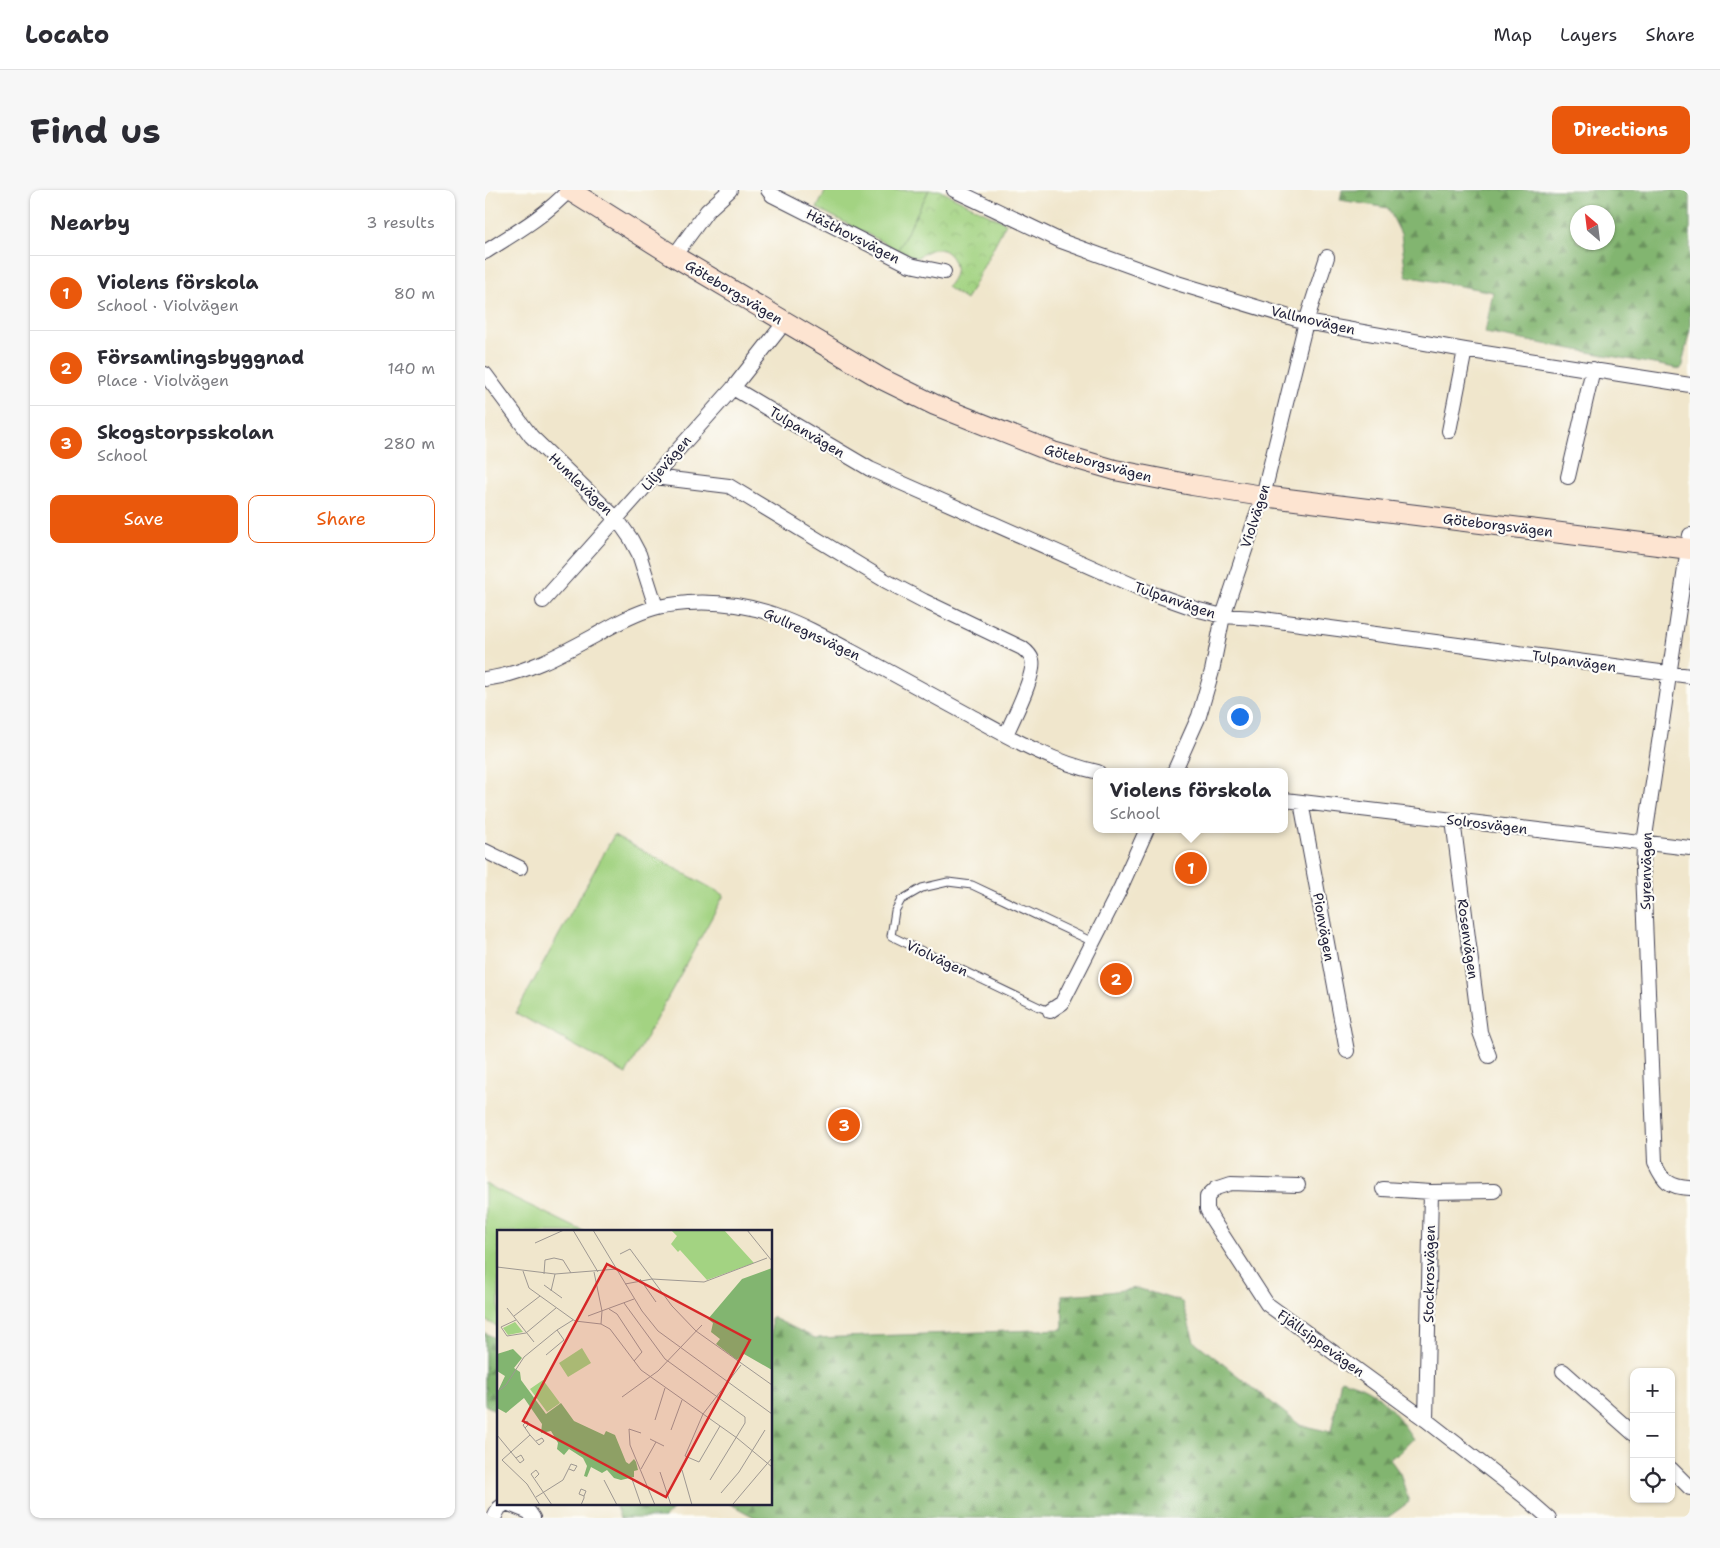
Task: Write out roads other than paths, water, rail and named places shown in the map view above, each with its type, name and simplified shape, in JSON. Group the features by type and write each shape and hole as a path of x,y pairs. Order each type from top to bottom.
{"street":[{"path":"485,252 557,204 569,190"},
{"name":"Göteborgsvägen","path":"569,190 674,256 882,379 935,405 1021,441 1053,452 1115,470 1191,486 1263,496 1689,544"},
{"path":"674,256 707,211 731,190"},
{"name":"Hästhovsvägen","path":"768,190 772,195 909,265 943,272"},
{"name":"Vallmovägen","path":"953,190 1061,241 1177,283 1307,322 1465,350 1690,385"},
{"name":"Violvägen","path":"1176,768 1199,716 1212,671 1223,616 1263,496 1307,322 1327,257"},
{"name":"Liljevägen","path":"543,601 733,388 785,322"},
{"path":"1449,431 1465,350"},
{"path":"1568,477 1593,369"},
{"name":"Humlevägen","path":"485,374 531,436 617,519 639,554 656,607"},
{"name":"Tulpanvägen","path":"733,388 870,469 1148,592 1199,610 1223,616 1266,619 1690,676"},
{"path":"654,477 729,486 924,601 1023,648 1032,659 1031,678 1005,735"},
{"name":"Syrenvägen","path":"1689,544 1644,843 1643,870 1655,1162 1662,1177 1668,1183 1690,1188"},
{"name":"Gullregnsvägen","path":"485,679 512,674 531,667 576,646 625,619 656,607 689,603 733,604 754,607 776,614 817,633 1005,735 1057,761 1093,771"},
{"name":"Solrosvägen","path":"1288,800 1690,848"},
{"name":"Pionvägen","path":"1301,802 1347,1051"},
{"name":"Rosenvägen","path":"1453,820 1480,1032 1489,1056"},
{"name":"Violvägen","path":"1050,1011 1062,1002 1120,889 1145,833"},
{"path":"485,851 521,868"},
{"name":"Fjällsippevägen","path":"1298,1185 1231,1183 1216,1188 1207,1197 1207,1209 1212,1219 1267,1304 1426,1420 1549,1518"},
{"path":"1383,1189 1431,1192 1495,1192"},
{"name":"Stockrosvägen","path":"1426,1420 1431,1192"},
{"path":"1563,1371 1630,1430"},
{"path":"1675,1473 1690,1488"},
{"path":"494,1518 502,1506"},
{"path":"514,1506 529,1512 533,1518"}],"lane":[{"name":"Violvägen","path":"1050,1011 891,936 895,912 901,900 921,888 948,882 972,885 1093,942"}],"place":[{"name":"Violens förskola","path":"1191,868"},
{"name":"Församlingsbyggnad","path":"1116,979"},
{"name":"Skogstorpsskolan","path":"844,1125"}]}
